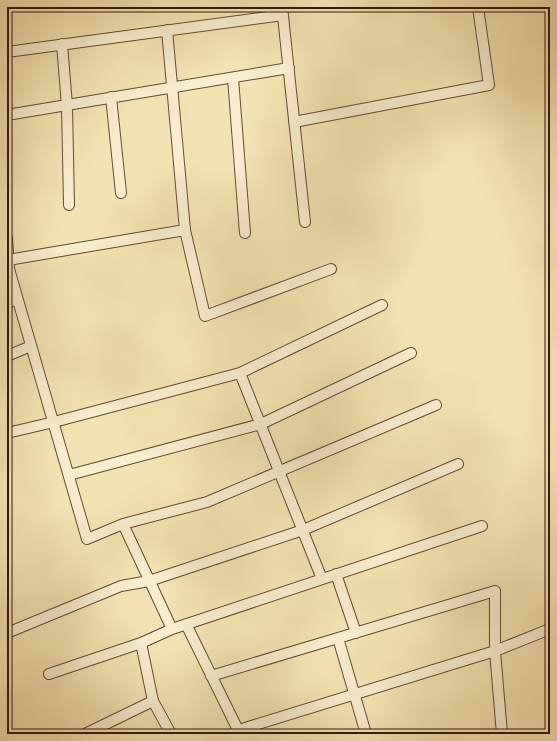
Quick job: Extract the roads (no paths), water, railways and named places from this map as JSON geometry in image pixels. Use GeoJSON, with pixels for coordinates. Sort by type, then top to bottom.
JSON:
{"type":"FeatureCollection","features":[{"type":"Feature","properties":{"kind":"street"},"geometry":{"type":"LineString","coordinates":[[294,122],[490,85],[478,7]]}},
{"type":"Feature","properties":{"kind":"street"},"geometry":{"type":"LineString","coordinates":[[7,52],[167,30],[283,11],[305,222]]}},
{"type":"Feature","properties":{"kind":"street"},"geometry":{"type":"LineString","coordinates":[[167,30],[185,230],[205,316],[331,269]]}},
{"type":"Feature","properties":{"kind":"street"},"geometry":{"type":"LineString","coordinates":[[62,44],[67,106],[69,205]]}},
{"type":"Feature","properties":{"kind":"street"},"geometry":{"type":"LineString","coordinates":[[7,115],[289,68]]}},
{"type":"Feature","properties":{"kind":"street"},"geometry":{"type":"LineString","coordinates":[[233,78],[245,233]]}},
{"type":"Feature","properties":{"kind":"street"},"geometry":{"type":"LineString","coordinates":[[111,98],[121,193]]}},
{"type":"Feature","properties":{"kind":"street"},"geometry":{"type":"LineString","coordinates":[[8,260],[185,230]]}},
{"type":"Feature","properties":{"kind":"street"},"geometry":{"type":"LineString","coordinates":[[7,238],[9,269],[87,539],[123,524],[207,502],[436,405]]}},
{"type":"Feature","properties":{"kind":"street"},"geometry":{"type":"LineString","coordinates":[[7,303],[17,298]]}},
{"type":"Feature","properties":{"kind":"street"},"geometry":{"type":"LineString","coordinates":[[7,433],[240,373],[382,305]]}},
{"type":"Feature","properties":{"kind":"street"},"geometry":{"type":"LineString","coordinates":[[7,356],[31,346]]}},
{"type":"Feature","properties":{"kind":"street"},"geometry":{"type":"LineString","coordinates":[[69,475],[261,424],[411,352]]}},
{"type":"Feature","properties":{"kind":"street"},"geometry":{"type":"LineString","coordinates":[[240,373],[322,579]]}},
{"type":"Feature","properties":{"kind":"street"},"geometry":{"type":"LineString","coordinates":[[7,633],[121,586],[150,581],[303,530],[458,464]]}},
{"type":"Feature","properties":{"kind":"street"},"geometry":{"type":"LineString","coordinates":[[123,524],[172,628]]}},
{"type":"Feature","properties":{"kind":"street"},"geometry":{"type":"LineString","coordinates":[[49,674],[141,643],[172,628],[482,526]]}},
{"type":"Feature","properties":{"kind":"street"},"geometry":{"type":"LineString","coordinates":[[336,574],[356,633]]}},
{"type":"Feature","properties":{"kind":"street"},"geometry":{"type":"LineString","coordinates":[[212,676],[495,591],[495,651],[502,734]]}},
{"type":"Feature","properties":{"kind":"street"},"geometry":{"type":"LineString","coordinates":[[186,624],[238,733],[245,728],[495,651],[550,629]]}},
{"type":"Feature","properties":{"kind":"street"},"geometry":{"type":"LineString","coordinates":[[338,638],[366,734]]}},
{"type":"Feature","properties":{"kind":"street"},"geometry":{"type":"LineString","coordinates":[[141,643],[153,701],[171,734]]}},
{"type":"Feature","properties":{"kind":"street"},"geometry":{"type":"LineString","coordinates":[[85,734],[153,701]]}}]}
